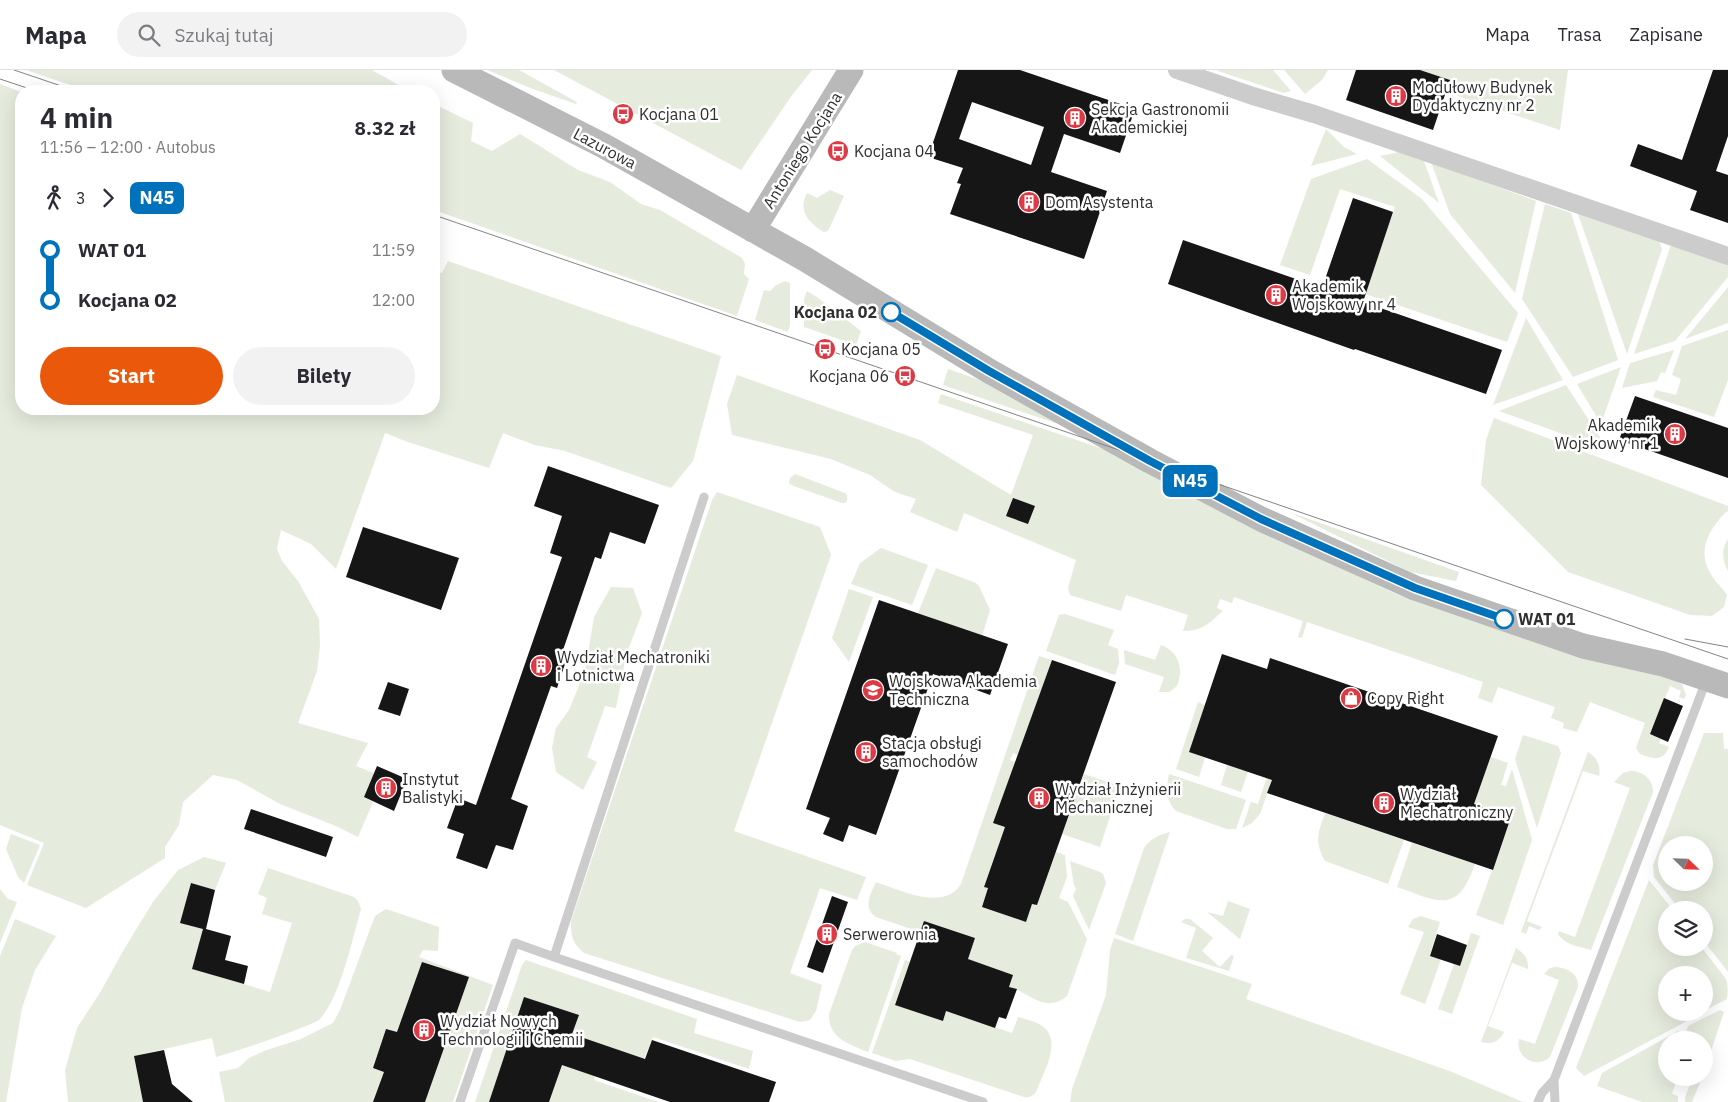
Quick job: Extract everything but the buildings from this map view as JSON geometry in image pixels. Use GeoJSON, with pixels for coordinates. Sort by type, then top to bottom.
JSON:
{"type":"FeatureCollection","features":[{"type":"Feature","properties":{"kind":"street","name":"Lazurowa"},"geometry":{"type":"LineString","coordinates":[[454,70],[604,146],[805,259],[989,371],[1150,461],[1261,519],[1415,588],[1583,646],[1662,664],[1718,682]]}},
{"type":"Feature","properties":{"kind":"street","name":"Antoniego Kocjana"},"geometry":{"type":"LineString","coordinates":[[753,230],[851,70]]}},
{"type":"Feature","properties":{"kind":"street"},"geometry":{"type":"LineString","coordinates":[[1176,70],[1314,114],[1728,256]]}},
{"type":"Feature","properties":{"kind":"lane"},"geometry":{"type":"LineString","coordinates":[[554,957],[704,497]]}},
{"type":"Feature","properties":{"kind":"lane"},"geometry":{"type":"LineString","coordinates":[[1538,1102],[1542,1093],[1554,1080],[1670,774],[1718,682]]}},
{"type":"Feature","properties":{"kind":"lane"},"geometry":{"type":"LineString","coordinates":[[460,1102],[515,942],[554,957],[983,1102]]}},
{"type":"Feature","properties":{"kind":"lane"},"geometry":{"type":"LineString","coordinates":[[1554,1080],[1555,1102]]}},
{"type":"Feature","properties":{"kind":"shaded area"},"geometry":{"type":"Polygon","coordinates":[[[26,70],[372,70],[398,85],[70,85],[26,70]]]}},
{"type":"Feature","properties":{"kind":"shaded area"},"geometry":{"type":"Polygon","coordinates":[[[487,70],[519,70],[577,102],[576,104],[533,89],[487,70]]]}},
{"type":"Feature","properties":{"kind":"shaded area"},"geometry":{"type":"Polygon","coordinates":[[[554,70],[812,70],[790,98],[741,170],[554,70]]]}},
{"type":"Feature","properties":{"kind":"shaded area"},"geometry":{"type":"Polygon","coordinates":[[[1219,70],[1273,70],[1291,91],[1284,93],[1219,70]]]}},
{"type":"Feature","properties":{"kind":"shaded area"},"geometry":{"type":"Polygon","coordinates":[[[1284,70],[1328,70],[1322,80],[1305,94],[1284,70]]]}},
{"type":"Feature","properties":{"kind":"shaded area"},"geometry":{"type":"Polygon","coordinates":[[[1420,70],[1568,70],[1560,130],[1446,92],[1420,70]]]}},
{"type":"Feature","properties":{"kind":"shaded area"},"geometry":{"type":"Polygon","coordinates":[[[0,84],[15,90],[15,415],[440,415],[440,272],[442,273],[448,261],[721,356],[693,461],[671,488],[565,451],[535,445],[503,433],[489,468],[385,433],[336,569],[311,544],[281,530],[277,549],[282,561],[298,581],[319,619],[320,646],[317,671],[298,723],[368,743],[356,766],[374,773],[364,797],[373,802],[358,837],[336,826],[280,804],[237,780],[213,775],[183,802],[179,825],[165,847],[165,858],[86,908],[27,885],[44,843],[0,825],[0,84]]]}},
{"type":"Feature","properties":{"kind":"shaded area"},"geometry":{"type":"Polygon","coordinates":[[[440,107],[473,123],[471,141],[492,151],[520,134],[578,170],[610,182],[641,204],[660,210],[742,258],[745,264],[744,274],[749,279],[737,316],[440,212],[440,107]]]}},
{"type":"Feature","properties":{"kind":"shaded area"},"geometry":{"type":"Polygon","coordinates":[[[1326,129],[1344,147],[1357,154],[1311,166],[1326,129]]]}},
{"type":"Feature","properties":{"kind":"shaded area"},"geometry":{"type":"Polygon","coordinates":[[[1399,152],[1424,161],[1439,203],[1380,156],[1399,152]]]}},
{"type":"Feature","properties":{"kind":"shaded area"},"geometry":{"type":"Polygon","coordinates":[[[1367,159],[1422,199],[1518,313],[1507,342],[1365,294],[1395,207],[1340,189],[1310,275],[1280,265],[1311,179],[1367,159]]]}},
{"type":"Feature","properties":{"kind":"shaded area"},"geometry":{"type":"Polygon","coordinates":[[[1431,162],[1536,201],[1515,293],[1450,214],[1431,162]]]}},
{"type":"Feature","properties":{"kind":"shaded area"},"geometry":{"type":"Polygon","coordinates":[[[830,190],[844,196],[828,231],[824,232],[810,221],[806,216],[803,206],[807,193],[817,198],[830,190]]]}},
{"type":"Feature","properties":{"kind":"shaded area"},"geometry":{"type":"Polygon","coordinates":[[[1545,204],[1571,213],[1618,360],[1573,377],[1522,299],[1545,204]]]}},
{"type":"Feature","properties":{"kind":"shaded area"},"geometry":{"type":"Polygon","coordinates":[[[1578,214],[1659,241],[1662,249],[1627,354],[1578,214]]]}},
{"type":"Feature","properties":{"kind":"shaded area"},"geometry":{"type":"Polygon","coordinates":[[[1671,245],[1728,265],[1728,277],[1675,341],[1634,354],[1671,245]]]}},
{"type":"Feature","properties":{"kind":"shaded area"},"geometry":{"type":"Polygon","coordinates":[[[785,281],[790,283],[790,325],[788,332],[755,320],[764,290],[770,291],[785,281]]]}},
{"type":"Feature","properties":{"kind":"shaded area"},"geometry":{"type":"Polygon","coordinates":[[[1728,287],[1728,323],[1685,339],[1728,287]]]}},
{"type":"Feature","properties":{"kind":"shaded area"},"geometry":{"type":"Polygon","coordinates":[[[807,291],[861,331],[856,345],[804,327],[804,299],[807,291]]]}},
{"type":"Feature","properties":{"kind":"shaded area"},"geometry":{"type":"Polygon","coordinates":[[[1526,318],[1563,380],[1493,405],[1526,318]]]}},
{"type":"Feature","properties":{"kind":"shaded area"},"geometry":{"type":"Polygon","coordinates":[[[1728,330],[1728,380],[1714,417],[1653,397],[1656,390],[1676,395],[1681,379],[1672,375],[1682,346],[1728,330]]]}},
{"type":"Feature","properties":{"kind":"shaded area"},"geometry":{"type":"Polygon","coordinates":[[[1674,350],[1665,373],[1661,372],[1657,381],[1622,388],[1630,363],[1674,350]]]}},
{"type":"Feature","properties":{"kind":"shaded area"},"geometry":{"type":"Polygon","coordinates":[[[1621,367],[1601,424],[1577,384],[1621,367]]]}},
{"type":"Feature","properties":{"kind":"shaded area"},"geometry":{"type":"Polygon","coordinates":[[[948,369],[977,379],[1064,426],[943,385],[948,369]]]}},
{"type":"Feature","properties":{"kind":"shaded area"},"geometry":{"type":"Polygon","coordinates":[[[737,375],[920,440],[1011,495],[1033,435],[938,403],[941,394],[1109,451],[1209,506],[1396,594],[1571,655],[1667,677],[1682,684],[1686,695],[1684,699],[1679,697],[1681,691],[1670,686],[1650,734],[1661,739],[1659,743],[1669,747],[1667,752],[1657,758],[1640,754],[1636,748],[1645,723],[1590,702],[1577,732],[1563,728],[1564,723],[1551,718],[1555,707],[1498,687],[1492,703],[1478,698],[1483,682],[1307,622],[1302,638],[1298,637],[1303,621],[1234,597],[1232,603],[1220,599],[1217,608],[1223,611],[1205,626],[1196,630],[1183,631],[1188,615],[1126,595],[1121,611],[1070,595],[1068,588],[1076,560],[964,513],[957,532],[910,512],[916,499],[895,492],[870,475],[831,459],[732,435],[727,404],[737,375]]]}},
{"type":"Feature","properties":{"kind":"shaded area"},"geometry":{"type":"Polygon","coordinates":[[[1566,385],[1605,445],[1604,449],[1499,411],[1566,385]]]}},
{"type":"Feature","properties":{"kind":"shaded area"},"geometry":{"type":"Polygon","coordinates":[[[1494,418],[1728,506],[1728,511],[1709,535],[1705,550],[1707,567],[1727,595],[1724,607],[1712,616],[1690,615],[1568,572],[1481,485],[1486,440],[1494,418]]]}},
{"type":"Feature","properties":{"kind":"shaded area"},"geometry":{"type":"Polygon","coordinates":[[[795,474],[845,493],[847,501],[842,503],[791,485],[789,483],[790,478],[795,474]]]}},
{"type":"Feature","properties":{"kind":"shaded area"},"geometry":{"type":"Polygon","coordinates":[[[717,492],[820,527],[831,555],[734,831],[866,877],[857,900],[820,888],[790,973],[822,985],[816,1011],[810,1020],[800,1022],[584,953],[577,946],[572,935],[571,921],[712,500],[717,492]]]}},
{"type":"Feature","properties":{"kind":"shaded area"},"geometry":{"type":"Polygon","coordinates":[[[1289,512],[1459,572],[1456,581],[1410,572],[1289,512]]]}},
{"type":"Feature","properties":{"kind":"shaded area"},"geometry":{"type":"Polygon","coordinates":[[[1728,539],[1728,571],[1723,555],[1728,539]]]}},
{"type":"Feature","properties":{"kind":"shaded area"},"geometry":{"type":"Polygon","coordinates":[[[881,548],[928,565],[912,605],[851,584],[860,563],[881,548]]]}},
{"type":"Feature","properties":{"kind":"shaded area"},"geometry":{"type":"Polygon","coordinates":[[[936,568],[976,583],[979,586],[990,610],[982,636],[918,613],[936,568]]]}},
{"type":"Feature","properties":{"kind":"shaded area"},"geometry":{"type":"Polygon","coordinates":[[[611,587],[633,588],[642,613],[626,656],[616,708],[605,706],[587,757],[597,762],[583,790],[556,772],[552,748],[556,728],[569,710],[585,671],[594,617],[611,587]]]}},
{"type":"Feature","properties":{"kind":"shaded area"},"geometry":{"type":"Polygon","coordinates":[[[849,589],[873,597],[849,662],[832,638],[849,589]]]}},
{"type":"Feature","properties":{"kind":"shaded area"},"geometry":{"type":"Polygon","coordinates":[[[1065,614],[1114,630],[1108,645],[1118,649],[1119,663],[1115,675],[1046,651],[1059,615],[1065,614]]]}},
{"type":"Feature","properties":{"kind":"shaded area"},"geometry":{"type":"Polygon","coordinates":[[[1161,645],[1172,652],[1180,667],[1177,686],[1169,692],[1159,692],[1164,677],[1125,664],[1124,650],[1155,660],[1161,645]]]}},
{"type":"Feature","properties":{"kind":"shaded area"},"geometry":{"type":"Polygon","coordinates":[[[1039,656],[1052,660],[1018,755],[1013,753],[1010,760],[1015,762],[994,823],[1005,827],[984,886],[988,888],[982,907],[1026,922],[1032,904],[1037,905],[1056,852],[1065,855],[1067,877],[1059,898],[1068,902],[1087,939],[1067,996],[1052,1003],[1038,1001],[1009,987],[1013,975],[968,959],[975,938],[924,921],[920,932],[876,917],[869,909],[870,896],[876,882],[909,894],[933,898],[944,897],[961,884],[1039,656]]]}},
{"type":"Feature","properties":{"kind":"shaded area"},"geometry":{"type":"Polygon","coordinates":[[[1198,702],[1205,705],[1189,752],[1205,758],[1199,777],[1176,769],[1198,702]]]}},
{"type":"Feature","properties":{"kind":"shaded area"},"geometry":{"type":"Polygon","coordinates":[[[1267,704],[1483,778],[1491,757],[1508,763],[1501,785],[1506,786],[1512,769],[1532,840],[1503,925],[1476,915],[1511,817],[1316,750],[1267,717],[1241,792],[1221,785],[1227,765],[1245,771],[1267,704]]]}},
{"type":"Feature","properties":{"kind":"shaded area"},"geometry":{"type":"Polygon","coordinates":[[[1704,733],[1723,733],[1724,749],[1728,749],[1728,972],[1713,953],[1713,901],[1673,901],[1665,891],[1713,891],[1713,836],[1664,836],[1704,733]]]}},
{"type":"Feature","properties":{"kind":"shaded area"},"geometry":{"type":"Polygon","coordinates":[[[1281,734],[1286,740],[1260,814],[1252,823],[1242,828],[1251,802],[1258,804],[1281,734]]]}},
{"type":"Feature","properties":{"kind":"shaded area"},"geometry":{"type":"Polygon","coordinates":[[[1523,735],[1558,746],[1561,753],[1537,828],[1515,759],[1523,735]]]}},
{"type":"Feature","properties":{"kind":"shaded area"},"geometry":{"type":"Polygon","coordinates":[[[1588,752],[1598,762],[1599,776],[1583,771],[1527,921],[1542,927],[1539,930],[1529,926],[1526,934],[1521,932],[1588,752]]]}},
{"type":"Feature","properties":{"kind":"shaded area"},"geometry":{"type":"Polygon","coordinates":[[[1630,771],[1643,774],[1651,783],[1653,792],[1591,950],[1569,943],[1558,934],[1559,931],[1575,937],[1630,788],[1614,782],[1623,773],[1630,771]]]}},
{"type":"Feature","properties":{"kind":"shaded area"},"geometry":{"type":"Polygon","coordinates":[[[1084,774],[1120,786],[1100,847],[1062,834],[1084,774]]]}},
{"type":"Feature","properties":{"kind":"shaded area"},"geometry":{"type":"Polygon","coordinates":[[[1169,774],[1246,800],[1236,829],[1227,829],[1176,811],[1170,803],[1168,794],[1169,774]]]}},
{"type":"Feature","properties":{"kind":"shaded area"},"geometry":{"type":"Polygon","coordinates":[[[1325,813],[1404,840],[1388,884],[1325,861],[1319,848],[1318,837],[1325,813]]]}},
{"type":"Feature","properties":{"kind":"shaded area"},"geometry":{"type":"Polygon","coordinates":[[[1170,832],[1133,941],[1115,934],[1144,848],[1156,837],[1170,832]]]}},
{"type":"Feature","properties":{"kind":"shaded area"},"geometry":{"type":"Polygon","coordinates":[[[11,834],[40,845],[24,883],[18,877],[6,849],[11,834]]]}},
{"type":"Feature","properties":{"kind":"shaded area"},"geometry":{"type":"Polygon","coordinates":[[[1412,843],[1475,864],[1461,891],[1453,898],[1435,900],[1397,887],[1412,843]]]}},
{"type":"Feature","properties":{"kind":"shaded area"},"geometry":{"type":"Polygon","coordinates":[[[1658,852],[1658,882],[1654,877],[1653,865],[1658,852]]]}},
{"type":"Feature","properties":{"kind":"shaded area"},"geometry":{"type":"Polygon","coordinates":[[[204,857],[226,863],[215,890],[192,884],[204,928],[193,969],[270,992],[292,923],[262,914],[267,898],[258,894],[268,868],[354,897],[358,901],[361,909],[350,951],[340,982],[327,1009],[320,1019],[315,1022],[216,1057],[212,1038],[134,1056],[143,1102],[68,1102],[65,1070],[77,1028],[153,902],[178,870],[204,857]]]}},
{"type":"Feature","properties":{"kind":"shaded area"},"geometry":{"type":"Polygon","coordinates":[[[1070,861],[1100,872],[1103,874],[1106,883],[1089,930],[1073,896],[1076,889],[1070,861]]]}},
{"type":"Feature","properties":{"kind":"shaded area"},"geometry":{"type":"Polygon","coordinates":[[[1649,880],[1666,901],[1658,901],[1658,956],[1708,956],[1726,979],[1727,999],[1713,1006],[1713,966],[1658,966],[1658,1021],[1687,1021],[1668,1031],[1658,1031],[1658,1036],[1584,1076],[1576,1068],[1649,880]]]}},
{"type":"Feature","properties":{"kind":"shaded area"},"geometry":{"type":"Polygon","coordinates":[[[0,889],[8,899],[17,902],[0,943],[0,889]]]}},
{"type":"Feature","properties":{"kind":"shaded area"},"geometry":{"type":"Polygon","coordinates":[[[1228,901],[1250,909],[1240,939],[1207,912],[1223,916],[1228,901]]]}},
{"type":"Feature","properties":{"kind":"shaded area"},"geometry":{"type":"Polygon","coordinates":[[[386,909],[439,927],[438,951],[423,950],[419,957],[493,985],[453,1102],[225,1102],[219,1072],[238,1068],[249,1058],[301,1039],[333,1023],[340,1010],[375,916],[386,909]]]}},
{"type":"Feature","properties":{"kind":"shaded area"},"geometry":{"type":"Polygon","coordinates":[[[1421,916],[1440,922],[1430,955],[1441,959],[1425,1004],[1400,994],[1424,932],[1408,927],[1413,919],[1421,916]]]}},
{"type":"Feature","properties":{"kind":"shaded area"},"geometry":{"type":"Polygon","coordinates":[[[15,919],[56,936],[35,970],[22,1008],[6,1102],[0,1102],[0,956],[15,919]]]}},
{"type":"Feature","properties":{"kind":"shaded area"},"geometry":{"type":"Polygon","coordinates":[[[1185,919],[1190,919],[1213,938],[1202,951],[1220,967],[1231,955],[1234,956],[1229,971],[1186,958],[1196,928],[1181,922],[1185,919]]]}},
{"type":"Feature","properties":{"kind":"shaded area"},"geometry":{"type":"Polygon","coordinates":[[[1471,933],[1480,936],[1452,1014],[1438,1009],[1454,964],[1460,966],[1471,933]]]}},
{"type":"Feature","properties":{"kind":"shaded area"},"geometry":{"type":"Polygon","coordinates":[[[1114,938],[1252,984],[1246,999],[1452,1072],[1523,1102],[1070,1102],[1072,1089],[1106,995],[1110,950],[1114,938]]]}},
{"type":"Feature","properties":{"kind":"shaded area"},"geometry":{"type":"Polygon","coordinates":[[[865,942],[901,956],[868,1052],[841,1039],[832,1029],[829,1014],[852,950],[855,946],[865,942]]]}},
{"type":"Feature","properties":{"kind":"shaded area"},"geometry":{"type":"Polygon","coordinates":[[[1516,948],[1528,962],[1528,969],[1512,963],[1488,1026],[1504,1032],[1494,1042],[1481,1042],[1516,948]]]}},
{"type":"Feature","properties":{"kind":"shaded area"},"geometry":{"type":"Polygon","coordinates":[[[526,960],[697,1019],[694,1033],[753,1051],[749,1069],[653,1037],[643,1061],[603,1049],[594,1080],[658,1102],[475,1102],[522,965],[526,960]]]}},
{"type":"Feature","properties":{"kind":"shaded area"},"geometry":{"type":"Polygon","coordinates":[[[905,960],[910,962],[895,1004],[946,1011],[1012,1033],[1018,1017],[1035,1022],[1046,1029],[1052,1045],[1044,1074],[1036,1092],[1032,1096],[1024,1097],[910,1059],[896,1061],[872,1053],[905,960]]]}},
{"type":"Feature","properties":{"kind":"shaded area"},"geometry":{"type":"Polygon","coordinates":[[[1555,967],[1571,972],[1577,978],[1578,987],[1550,1057],[1544,1061],[1533,1062],[1523,1056],[1520,1051],[1519,1039],[1535,1044],[1559,980],[1544,974],[1550,968],[1555,967]]]}},
{"type":"Feature","properties":{"kind":"shaded area"},"geometry":{"type":"Polygon","coordinates":[[[1720,1010],[1724,1012],[1713,1045],[1713,1031],[1686,1031],[1688,1026],[1698,1021],[1713,1021],[1713,1014],[1720,1010]]]}},
{"type":"Feature","properties":{"kind":"shaded area"},"geometry":{"type":"Polygon","coordinates":[[[1658,1042],[1658,1086],[1674,1086],[1672,1094],[1678,1096],[1678,1102],[1642,1102],[1597,1086],[1602,1073],[1658,1042]]]}},
{"type":"Feature","properties":{"kind":"shaded area"},"geometry":{"type":"Polygon","coordinates":[[[1689,1086],[1699,1086],[1692,1102],[1685,1102],[1689,1086]]]}},
{"type":"Feature","properties":{"kind":"tram line"},"geometry":{"type":"LineString","coordinates":[[14,70],[58,85]]}},
{"type":"Feature","properties":{"kind":"tram line"},"geometry":{"type":"LineString","coordinates":[[0,79],[18,85]]}},
{"type":"Feature","properties":{"kind":"tram line"},"geometry":{"type":"LineString","coordinates":[[440,217],[1728,659]]}},
{"type":"Feature","properties":{"kind":"tram line"},"geometry":{"type":"LineString","coordinates":[[1685,639],[1728,647]]}},
{"type":"Feature","properties":{"kind":"bus line","name":"N45"},"geometry":{"type":"LineString","coordinates":[[891,312],[989,371],[1150,461],[1261,519],[1415,588],[1504,619]]}},
{"type":"Feature","properties":{"kind":"place","name":"Modułowy Budynek Dydaktyczny nr 2"},"geometry":{"type":"Point","coordinates":[1396,96]}},
{"type":"Feature","properties":{"kind":"place","name":"Kocjana 01"},"geometry":{"type":"Point","coordinates":[623,114]}},
{"type":"Feature","properties":{"kind":"place","name":"Sekcja Gastronomii Akademickiej"},"geometry":{"type":"Point","coordinates":[1075,118]}},
{"type":"Feature","properties":{"kind":"place","name":"Kocjana 04"},"geometry":{"type":"Point","coordinates":[838,151]}},
{"type":"Feature","properties":{"kind":"place","name":"Dom Asystenta"},"geometry":{"type":"Point","coordinates":[1029,202]}},
{"type":"Feature","properties":{"kind":"place","name":"Akademik Wojskowy nr 4"},"geometry":{"type":"Point","coordinates":[1276,295]}},
{"type":"Feature","properties":{"kind":"place","name":"Kocjana 02"},"geometry":{"type":"Point","coordinates":[891,312]}},
{"type":"Feature","properties":{"kind":"place","name":"Kocjana 05"},"geometry":{"type":"Point","coordinates":[825,349]}},
{"type":"Feature","properties":{"kind":"place","name":"Kocjana 06"},"geometry":{"type":"Point","coordinates":[905,376]}},
{"type":"Feature","properties":{"kind":"place","name":"Akademik Wojskowy nr 1"},"geometry":{"type":"Point","coordinates":[1675,434]}},
{"type":"Feature","properties":{"kind":"place","name":"WAT 01"},"geometry":{"type":"Point","coordinates":[1504,619]}},
{"type":"Feature","properties":{"kind":"place","name":"Wydział Mechatroniki i Lotnictwa"},"geometry":{"type":"Point","coordinates":[541,666]}},
{"type":"Feature","properties":{"kind":"place","name":"Wojskowa Akademia Techniczna"},"geometry":{"type":"Point","coordinates":[873,690]}},
{"type":"Feature","properties":{"kind":"place","name":"Copy Right"},"geometry":{"type":"Point","coordinates":[1351,698]}},
{"type":"Feature","properties":{"kind":"place","name":"Stacja obsługi samochodów"},"geometry":{"type":"Point","coordinates":[866,752]}},
{"type":"Feature","properties":{"kind":"place","name":"Instytut Balistyki"},"geometry":{"type":"Point","coordinates":[386,788]}},
{"type":"Feature","properties":{"kind":"place","name":"Wydział Inżynierii Mechanicznej"},"geometry":{"type":"Point","coordinates":[1039,798]}},
{"type":"Feature","properties":{"kind":"place","name":"Wydział Mechatroniczny"},"geometry":{"type":"Point","coordinates":[1384,803]}},
{"type":"Feature","properties":{"kind":"place","name":"Serwerownia"},"geometry":{"type":"Point","coordinates":[827,934]}},
{"type":"Feature","properties":{"kind":"place","name":"Wydział Nowych Technologii i Chemii"},"geometry":{"type":"Point","coordinates":[424,1030]}}]}
